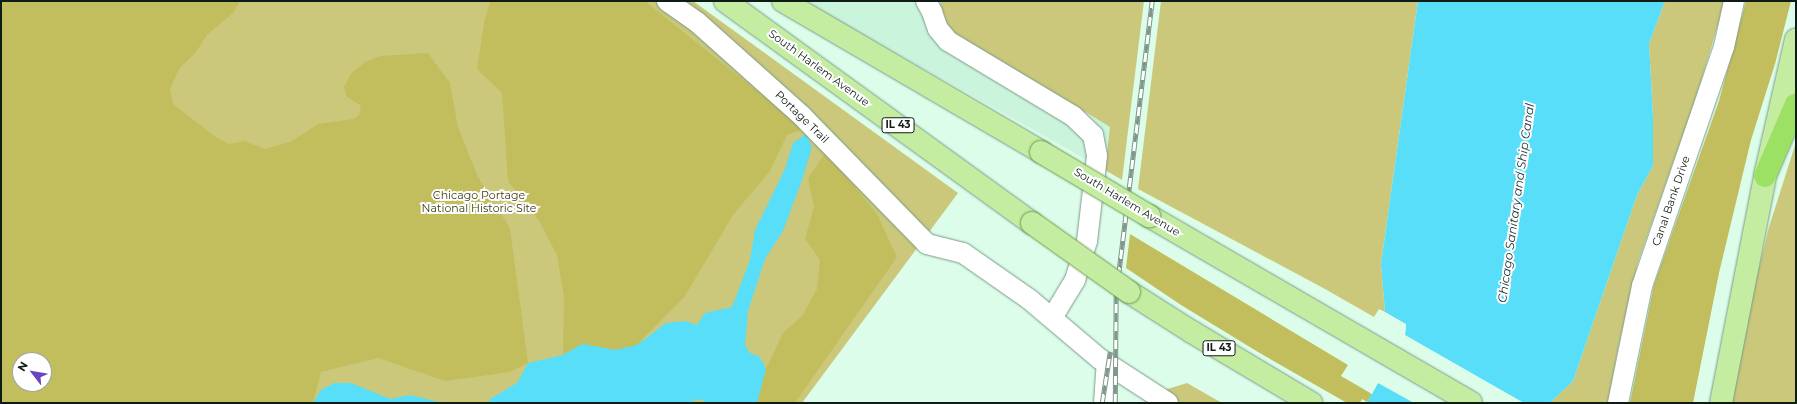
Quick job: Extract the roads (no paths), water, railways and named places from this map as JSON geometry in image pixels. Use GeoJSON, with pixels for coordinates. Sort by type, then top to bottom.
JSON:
{"type":"FeatureCollection","features":[{"type":"Feature","properties":{"kind":"highway"},"geometry":{"type":"LineString","coordinates":[[1765,176],[1796,104]]}},
{"type":"Feature","properties":{"kind":"main road","name":"South Harlem Avenue"},"geometry":{"type":"LineString","coordinates":[[725,1],[1129,292],[1192,332],[1311,403]]}},
{"type":"Feature","properties":{"kind":"main road","name":"South Harlem Avenue"},"geometry":{"type":"LineString","coordinates":[[783,1],[1471,403]]}},
{"type":"Feature","properties":{"kind":"main road"},"geometry":{"type":"LineString","coordinates":[[1721,403],[1765,176],[1796,38]]}},
{"type":"Feature","properties":{"kind":"street","name":"Portage Trail"},"geometry":{"type":"LineString","coordinates":[[667,1],[697,22],[802,116],[927,244],[963,253],[1029,299],[1052,318]]}},
{"type":"Feature","properties":{"kind":"street"},"geometry":{"type":"LineString","coordinates":[[926,1],[938,29],[948,41],[1074,116],[1092,135],[1097,156],[1087,241],[1075,280],[1052,318],[1107,364],[1168,403]]}},
{"type":"Feature","properties":{"kind":"street","name":"Canal Bank Drive"},"geometry":{"type":"LineString","coordinates":[[1618,403],[1642,286],[1724,47],[1734,1]]}},
{"type":"Feature","properties":{"kind":"street"},"geometry":{"type":"LineString","coordinates":[[1104,403],[1107,364]]}},
{"type":"Feature","properties":{"kind":"water","name":"Chicago Sanitary and Ship Canal"},"geometry":{"type":"Polygon","coordinates":[[[1418,1],[1665,1],[1649,44],[1653,116],[1653,166],[1637,195],[1573,381],[1550,403],[1367,402],[1405,335],[1406,325],[1385,312],[1381,264],[1418,1]]]}},
{"type":"Feature","properties":{"kind":"water"},"geometry":{"type":"Polygon","coordinates":[[[806,134],[812,147],[802,180],[783,231],[765,259],[748,311],[745,345],[750,353],[760,357],[766,369],[757,403],[709,403],[698,399],[690,403],[489,403],[490,399],[517,383],[528,363],[563,355],[582,344],[616,350],[637,345],[666,323],[685,321],[697,325],[705,313],[732,307],[750,260],[755,230],[785,169],[793,143],[806,134]]]}},
{"type":"Feature","properties":{"kind":"water"},"geometry":{"type":"Polygon","coordinates":[[[334,383],[351,383],[390,399],[410,395],[443,403],[313,403],[321,390],[334,383]]]}},
{"type":"Feature","properties":{"kind":"railway"},"geometry":{"type":"LineString","coordinates":[[1115,403],[1116,294],[1152,1]]}},
{"type":"Feature","properties":{"kind":"railway"},"geometry":{"type":"LineString","coordinates":[[1102,403],[1110,352]]}},
{"type":"Feature","properties":{"kind":"park label","name":"Chicago Portage National Historic Site"},"geometry":{"type":"Point","coordinates":[479,202]}}]}
